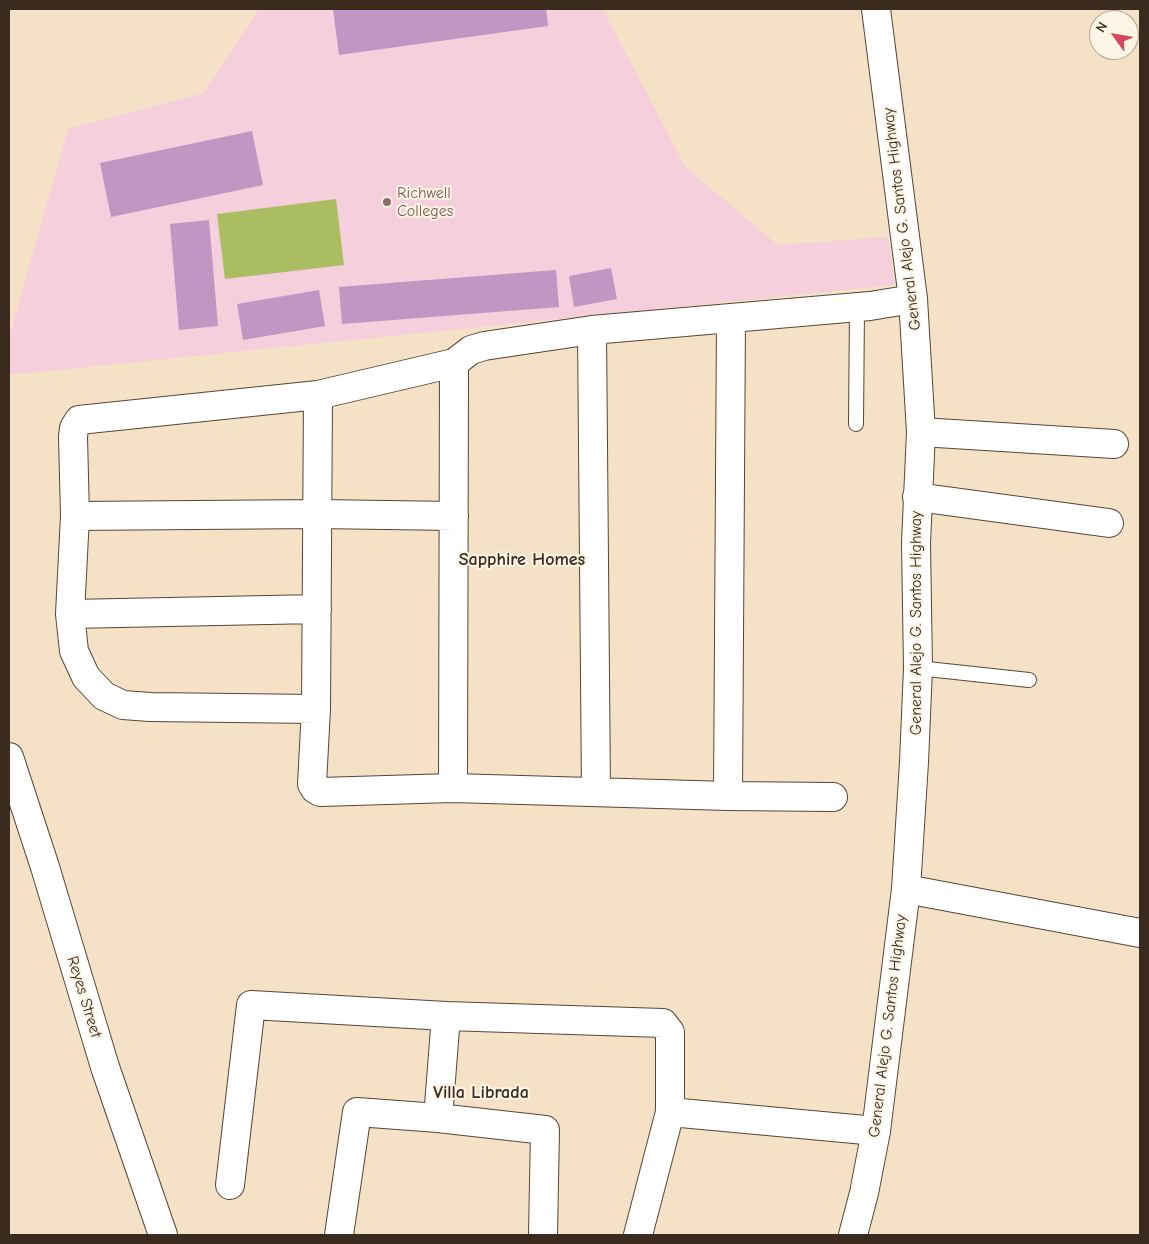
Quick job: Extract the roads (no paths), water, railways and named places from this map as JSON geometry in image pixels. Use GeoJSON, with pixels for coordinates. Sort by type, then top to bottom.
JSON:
{"type":"FeatureCollection","features":[{"type":"Feature","properties":{"kind":"street","name":"General Alejo G. Santos Highway"},"geometry":{"type":"LineString","coordinates":[[853,1235],[864,1193],[876,1131],[906,889],[918,668],[917,497],[921,432],[913,299],[876,9]]}},
{"type":"Feature","properties":{"kind":"street"},"geometry":{"type":"LineString","coordinates":[[316,709],[123,705],[104,696],[86,676],[74,651],[70,614],[75,516],[73,437],[74,428],[79,420],[318,395],[454,363],[471,350],[484,346],[592,330],[870,306],[913,299]]}},
{"type":"Feature","properties":{"kind":"street"},"geometry":{"type":"LineString","coordinates":[[728,796],[731,318]]}},
{"type":"Feature","properties":{"kind":"street"},"geometry":{"type":"LineString","coordinates":[[592,330],[596,792]]}},
{"type":"Feature","properties":{"kind":"street"},"geometry":{"type":"LineString","coordinates":[[454,363],[454,788]]}},
{"type":"Feature","properties":{"kind":"street"},"geometry":{"type":"LineString","coordinates":[[318,395],[316,709],[312,784],[315,789],[320,792],[454,788],[728,796],[834,797]]}},
{"type":"Feature","properties":{"kind":"street"},"geometry":{"type":"LineString","coordinates":[[921,432],[1114,444]]}},
{"type":"Feature","properties":{"kind":"street"},"geometry":{"type":"LineString","coordinates":[[917,497],[1109,523]]}},
{"type":"Feature","properties":{"kind":"street"},"geometry":{"type":"LineString","coordinates":[[75,516],[318,514],[454,516]]}},
{"type":"Feature","properties":{"kind":"street"},"geometry":{"type":"LineString","coordinates":[[70,614],[316,610]]}},
{"type":"Feature","properties":{"kind":"street","name":"Reyes Street"},"geometry":{"type":"LineString","coordinates":[[9,757],[45,867],[104,1066],[162,1235]]}},
{"type":"Feature","properties":{"kind":"street"},"geometry":{"type":"LineString","coordinates":[[906,889],[1140,933]]}},
{"type":"Feature","properties":{"kind":"street"},"geometry":{"type":"LineString","coordinates":[[230,1185],[251,1005],[446,1016],[663,1024],[670,1032],[670,1112],[638,1235]]}},
{"type":"Feature","properties":{"kind":"street"},"geometry":{"type":"LineString","coordinates":[[438,1118],[446,1016]]}},
{"type":"Feature","properties":{"kind":"street"},"geometry":{"type":"LineString","coordinates":[[339,1235],[357,1112],[438,1118],[545,1130],[543,1235]]}},
{"type":"Feature","properties":{"kind":"street"},"geometry":{"type":"LineString","coordinates":[[670,1112],[876,1131]]}},
{"type":"Feature","properties":{"kind":"lane"},"geometry":{"type":"LineString","coordinates":[[856,424],[858,307]]}},
{"type":"Feature","properties":{"kind":"lane"},"geometry":{"type":"LineString","coordinates":[[918,668],[1029,680]]}},
{"type":"Feature","properties":{"kind":"place","name":"Richwell Colleges"},"geometry":{"type":"Point","coordinates":[387,202]}},
{"type":"Feature","properties":{"kind":"district","name":"Sapphire Homes"},"geometry":{"type":"Point","coordinates":[522,560]}},
{"type":"Feature","properties":{"kind":"district","name":"Villa Librada"},"geometry":{"type":"Point","coordinates":[481,1093]}}]}
